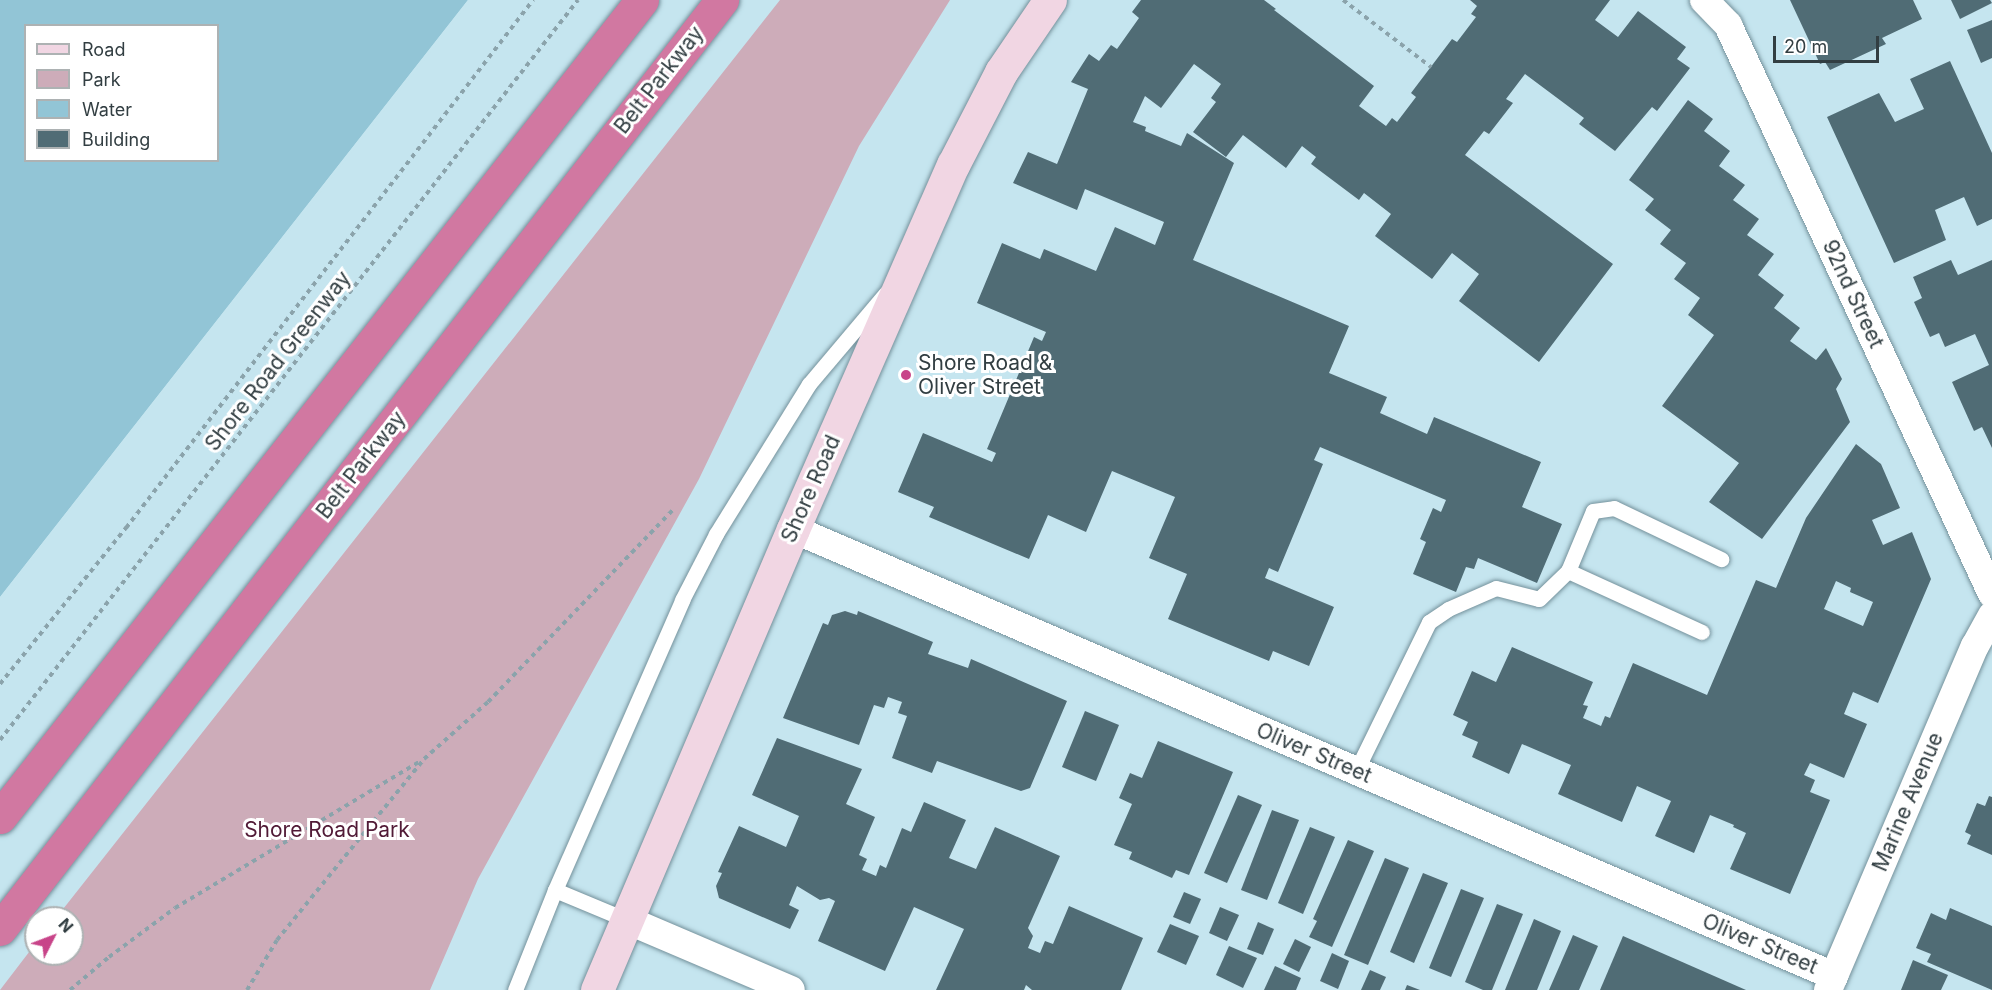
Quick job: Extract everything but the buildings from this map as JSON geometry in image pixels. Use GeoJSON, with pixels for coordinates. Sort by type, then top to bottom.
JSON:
{"type":"FeatureCollection","features":[{"type":"Feature","properties":{"kind":"highway"},"geometry":{"type":"LineString","coordinates":[[0,817],[642,0]]}},
{"type":"Feature","properties":{"kind":"highway","name":"Belt Parkway"},"geometry":{"type":"LineString","coordinates":[[0,929],[722,0]]}},
{"type":"Feature","properties":{"kind":"street","name":"Shore Road"},"geometry":{"type":"LineString","coordinates":[[597,990],[793,529],[953,165],[1001,72],[1050,0]]}},
{"type":"Feature","properties":{"kind":"street","name":"92nd Street"},"geometry":{"type":"LineString","coordinates":[[1704,0],[1728,25],[1992,594]]}},
{"type":"Feature","properties":{"kind":"street","name":"Oliver Street"},"geometry":{"type":"LineString","coordinates":[[793,529],[1356,771],[1831,983]]}},
{"type":"Feature","properties":{"kind":"street","name":"Marine Avenue"},"geometry":{"type":"LineString","coordinates":[[1831,983],[1975,646],[1992,615]]}},
{"type":"Feature","properties":{"kind":"street"},"geometry":{"type":"LineString","coordinates":[[627,920],[792,990]]}},
{"type":"Feature","properties":{"kind":"lane"},"geometry":{"type":"LineString","coordinates":[[515,990],[555,890],[682,600],[716,534],[808,384],[910,264]]}},
{"type":"Feature","properties":{"kind":"lane"},"geometry":{"type":"LineString","coordinates":[[1356,771],[1430,622],[1448,609],[1496,588],[1539,599],[1568,571],[1593,511],[1614,508],[1721,559]]}},
{"type":"Feature","properties":{"kind":"lane"},"geometry":{"type":"LineString","coordinates":[[1568,571],[1702,632]]}},
{"type":"Feature","properties":{"kind":"lane"},"geometry":{"type":"LineString","coordinates":[[555,890],[627,920]]}},
{"type":"Feature","properties":{"kind":"path"},"geometry":{"type":"LineString","coordinates":[[0,684],[126,528],[534,0]]}},
{"type":"Feature","properties":{"kind":"path","name":"Shore Road Greenway"},"geometry":{"type":"LineString","coordinates":[[0,740],[578,0]]}},
{"type":"Feature","properties":{"kind":"path"},"geometry":{"type":"LineString","coordinates":[[1343,0],[1431,67]]}},
{"type":"Feature","properties":{"kind":"path"},"geometry":{"type":"LineString","coordinates":[[247,990],[277,940],[424,759],[489,702],[673,510]]}},
{"type":"Feature","properties":{"kind":"path"},"geometry":{"type":"LineString","coordinates":[[70,990],[109,957],[176,908],[424,759]]}},
{"type":"Feature","properties":{"kind":"green space","name":"Shore Road Park"},"geometry":{"type":"Polygon","coordinates":[[[780,0],[950,0],[859,146],[699,479],[478,879],[430,990],[0,990],[24,959],[24,966],[84,966],[84,906],[65,906],[780,0]]]}},
{"type":"Feature","properties":{"kind":"water"},"geometry":{"type":"Polygon","coordinates":[[[0,0],[468,0],[0,597],[0,0]]]}},
{"type":"Feature","properties":{"kind":"pier"},"geometry":{"type":"Polygon","coordinates":[[[468,0],[470,2],[0,600],[0,597],[468,0]]]}},
{"type":"Feature","properties":{"kind":"place","name":"Shore Road & Oliver Street"},"geometry":{"type":"Point","coordinates":[906,375]}}]}
